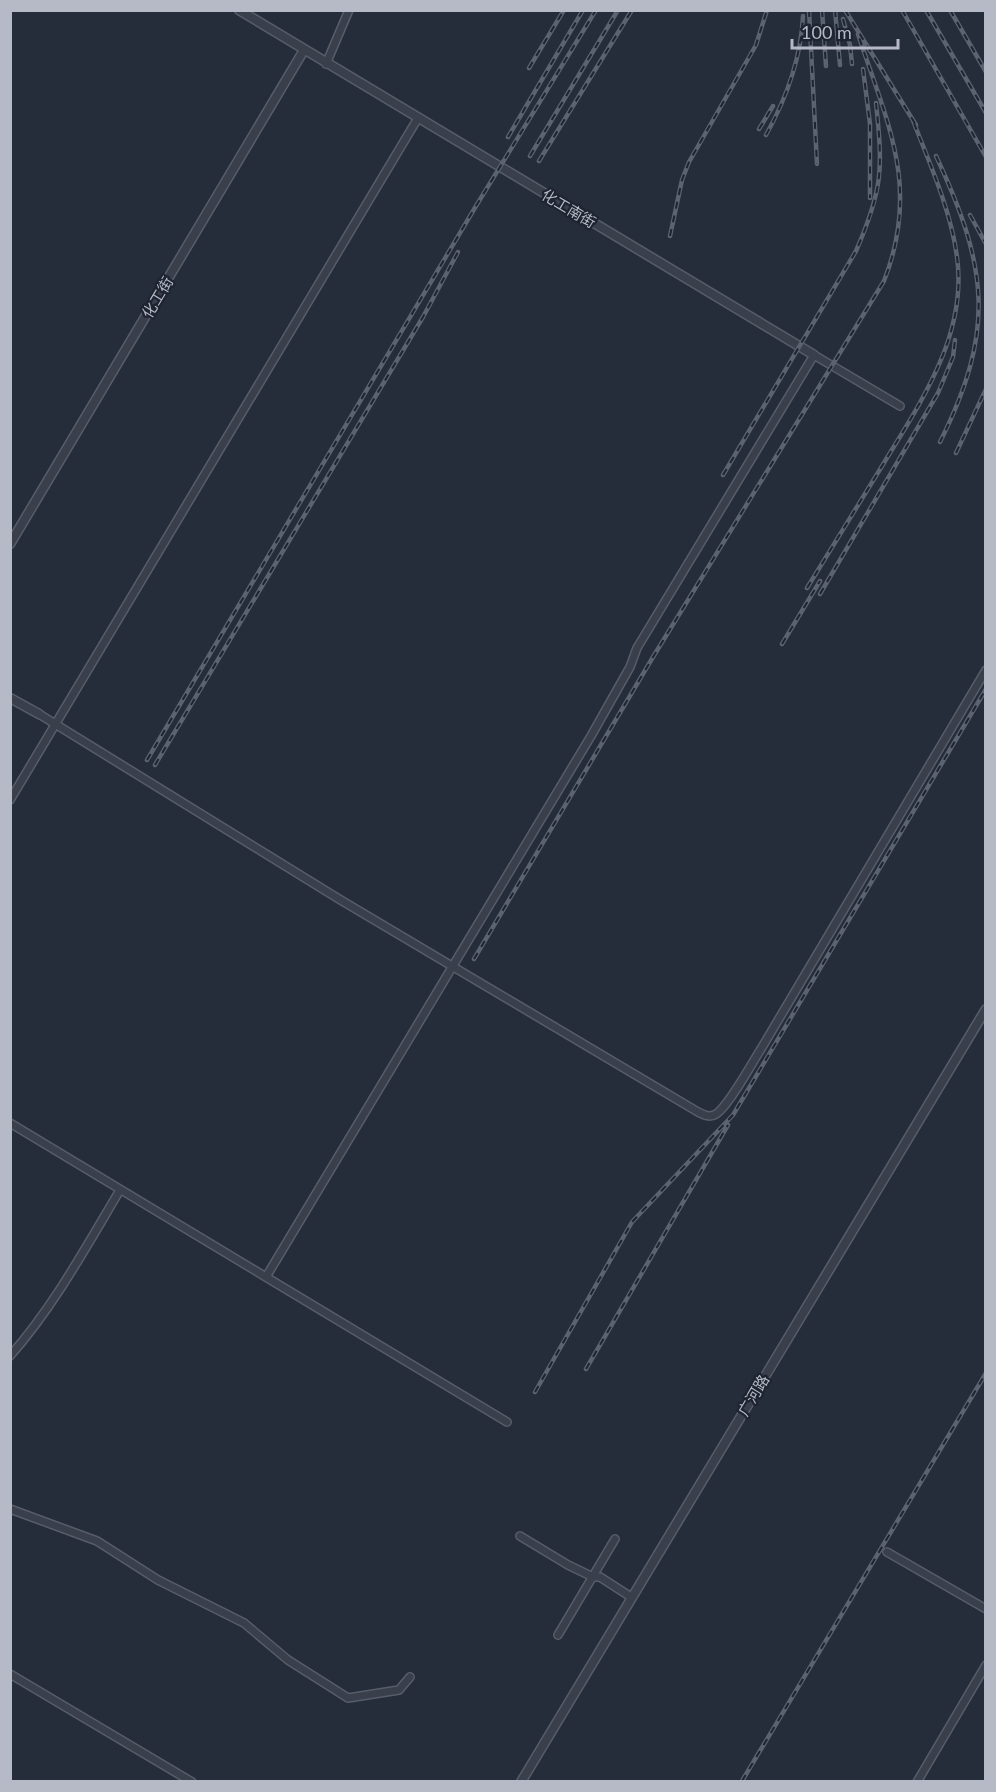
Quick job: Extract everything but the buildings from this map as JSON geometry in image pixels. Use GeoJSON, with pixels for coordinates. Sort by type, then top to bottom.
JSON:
{"type":"FeatureCollection","features":[{"type":"Feature","properties":{"kind":"street","name":"化工南街"},"geometry":{"type":"LineString","coordinates":[[239,10],[900,406]]}},
{"type":"Feature","properties":{"kind":"street"},"geometry":{"type":"LineString","coordinates":[[326,63],[350,10]]}},
{"type":"Feature","properties":{"kind":"street","name":"化工街"},"geometry":{"type":"LineString","coordinates":[[10,544],[304,50]]}},
{"type":"Feature","properties":{"kind":"street"},"geometry":{"type":"LineString","coordinates":[[10,800],[418,118]]}},
{"type":"Feature","properties":{"kind":"street"},"geometry":{"type":"LineString","coordinates":[[266,1277],[591,736],[630,667],[637,648],[814,355]]}},
{"type":"Feature","properties":{"kind":"street"},"geometry":{"type":"LineString","coordinates":[[10,698],[451,967],[698,1112],[715,1115],[724,1106],[761,1049],[986,670]]}},
{"type":"Feature","properties":{"kind":"street","name":"广河路"},"geometry":{"type":"LineString","coordinates":[[521,1782],[986,1009]]}},
{"type":"Feature","properties":{"kind":"street"},"geometry":{"type":"LineString","coordinates":[[10,1123],[507,1422]]}},
{"type":"Feature","properties":{"kind":"street"},"geometry":{"type":"LineString","coordinates":[[10,1356],[34,1329],[60,1290],[120,1190]]}},
{"type":"Feature","properties":{"kind":"street"},"geometry":{"type":"LineString","coordinates":[[10,1509],[97,1541],[158,1580],[244,1623],[288,1660],[348,1698],[399,1690],[410,1677]]}},
{"type":"Feature","properties":{"kind":"street"},"geometry":{"type":"LineString","coordinates":[[520,1536],[592,1577],[600,1577],[631,1597]]}},
{"type":"Feature","properties":{"kind":"street"},"geometry":{"type":"LineString","coordinates":[[558,1635],[615,1539]]}},
{"type":"Feature","properties":{"kind":"street"},"geometry":{"type":"LineString","coordinates":[[887,1552],[986,1609]]}},
{"type":"Feature","properties":{"kind":"street"},"geometry":{"type":"LineString","coordinates":[[917,1782],[986,1665]]}},
{"type":"Feature","properties":{"kind":"street"},"geometry":{"type":"LineString","coordinates":[[10,1674],[192,1782]]}},
{"type":"Feature","properties":{"kind":"railway"},"geometry":{"type":"LineString","coordinates":[[529,68],[564,10]]}},
{"type":"Feature","properties":{"kind":"railway"},"geometry":{"type":"LineString","coordinates":[[508,137],[583,10]]}},
{"type":"Feature","properties":{"kind":"railway"},"geometry":{"type":"LineString","coordinates":[[147,760],[476,206],[596,10]]}},
{"type":"Feature","properties":{"kind":"railway"},"geometry":{"type":"LineString","coordinates":[[530,156],[618,10]]}},
{"type":"Feature","properties":{"kind":"railway"},"geometry":{"type":"LineString","coordinates":[[539,161],[632,10]]}},
{"type":"Feature","properties":{"kind":"railway"},"geometry":{"type":"LineString","coordinates":[[670,236],[682,180],[689,162],[756,45],[767,10]]}},
{"type":"Feature","properties":{"kind":"railway"},"geometry":{"type":"LineString","coordinates":[[809,10],[817,164]]}},
{"type":"Feature","properties":{"kind":"railway"},"geometry":{"type":"LineString","coordinates":[[822,10],[826,66]]}},
{"type":"Feature","properties":{"kind":"railway"},"geometry":{"type":"LineString","coordinates":[[835,10],[840,65]]}},
{"type":"Feature","properties":{"kind":"railway"},"geometry":{"type":"LineString","coordinates":[[845,10],[916,125]]}},
{"type":"Feature","properties":{"kind":"railway"},"geometry":{"type":"LineString","coordinates":[[902,10],[986,157]]}},
{"type":"Feature","properties":{"kind":"railway"},"geometry":{"type":"LineString","coordinates":[[926,10],[986,113]]}},
{"type":"Feature","properties":{"kind":"railway"},"geometry":{"type":"LineString","coordinates":[[950,10],[986,72]]}},
{"type":"Feature","properties":{"kind":"railway"},"geometry":{"type":"LineString","coordinates":[[766,135],[780,107],[796,63],[803,16]]}},
{"type":"Feature","properties":{"kind":"railway"},"geometry":{"type":"LineString","coordinates":[[843,19],[852,64]]}},
{"type":"Feature","properties":{"kind":"railway"},"geometry":{"type":"LineString","coordinates":[[474,959],[653,657],[884,281],[895,247],[900,215],[900,185],[889,126],[858,34]]}},
{"type":"Feature","properties":{"kind":"railway"},"geometry":{"type":"LineString","coordinates":[[863,69],[870,124],[870,198]]}},
{"type":"Feature","properties":{"kind":"railway"},"geometry":{"type":"LineString","coordinates":[[723,475],[856,251],[865,230],[872,211],[879,178],[880,145],[876,103]]}},
{"type":"Feature","properties":{"kind":"railway"},"geometry":{"type":"LineString","coordinates":[[759,129],[773,106]]}},
{"type":"Feature","properties":{"kind":"railway"},"geometry":{"type":"LineString","coordinates":[[807,588],[924,396],[937,370],[955,315],[958,286],[954,239],[939,186],[912,118]]}},
{"type":"Feature","properties":{"kind":"railway"},"geometry":{"type":"LineString","coordinates":[[936,156],[966,232],[975,266],[978,299],[977,332],[970,366],[958,402],[940,442]]}},
{"type":"Feature","properties":{"kind":"railway"},"geometry":{"type":"LineString","coordinates":[[970,215],[986,244]]}},
{"type":"Feature","properties":{"kind":"railway"},"geometry":{"type":"LineString","coordinates":[[155,765],[423,317],[458,252]]}},
{"type":"Feature","properties":{"kind":"railway"},"geometry":{"type":"LineString","coordinates":[[820,594],[938,393],[953,357],[955,340]]}},
{"type":"Feature","properties":{"kind":"railway"},"geometry":{"type":"LineString","coordinates":[[956,453],[986,389]]}},
{"type":"Feature","properties":{"kind":"railway"},"geometry":{"type":"LineString","coordinates":[[782,644],[820,581]]}},
{"type":"Feature","properties":{"kind":"railway"},"geometry":{"type":"LineString","coordinates":[[535,1392],[632,1222],[733,1115],[986,689]]}},
{"type":"Feature","properties":{"kind":"railway"},"geometry":{"type":"LineString","coordinates":[[586,1369],[728,1125]]}},
{"type":"Feature","properties":{"kind":"railway"},"geometry":{"type":"LineString","coordinates":[[742,1781],[986,1373]]}}]}
